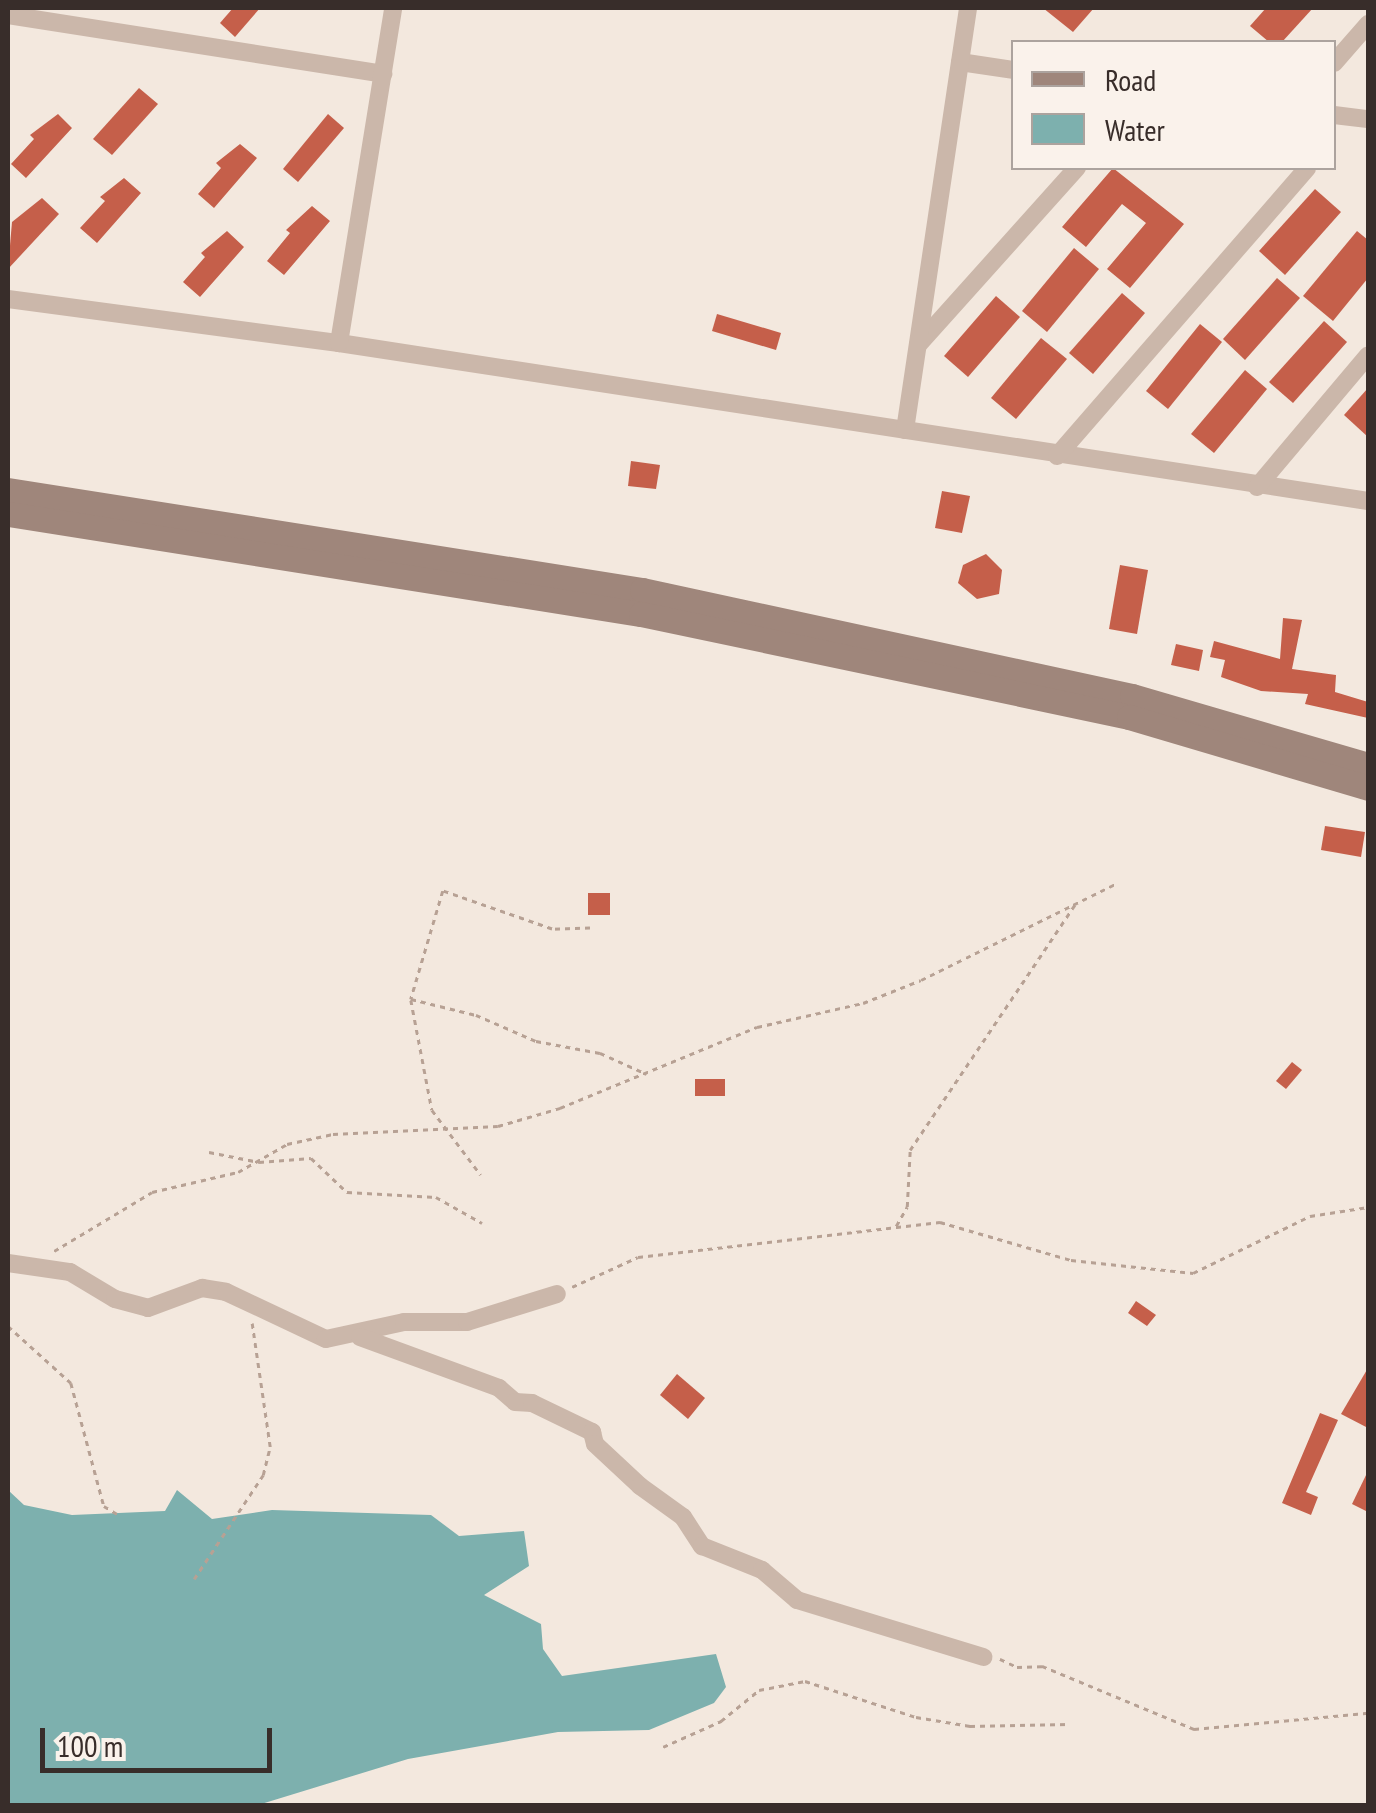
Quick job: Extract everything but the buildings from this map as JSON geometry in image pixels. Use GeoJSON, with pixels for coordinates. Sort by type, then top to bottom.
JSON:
{"type":"FeatureCollection","features":[{"type":"Feature","properties":{"kind":"main road"},"geometry":{"type":"LineString","coordinates":[[8,490],[288,545],[642,602],[923,661],[1132,696],[1368,764]]}},
{"type":"Feature","properties":{"kind":"main road"},"geometry":{"type":"LineString","coordinates":[[8,514],[288,545]]}},
{"type":"Feature","properties":{"kind":"main road"},"geometry":{"type":"LineString","coordinates":[[923,661],[1368,788]]}},
{"type":"Feature","properties":{"kind":"street"},"geometry":{"type":"LineString","coordinates":[[340,342],[394,8]]}},
{"type":"Feature","properties":{"kind":"street"},"geometry":{"type":"LineString","coordinates":[[905,430],[968,8]]}},
{"type":"Feature","properties":{"kind":"street"},"geometry":{"type":"LineString","coordinates":[[8,15],[383,74]]}},
{"type":"Feature","properties":{"kind":"street"},"geometry":{"type":"LineString","coordinates":[[1336,61],[1368,24]]}},
{"type":"Feature","properties":{"kind":"street"},"geometry":{"type":"LineString","coordinates":[[960,62],[1011,70]]}},
{"type":"Feature","properties":{"kind":"street"},"geometry":{"type":"LineString","coordinates":[[1336,115],[1368,120]]}},
{"type":"Feature","properties":{"kind":"street"},"geometry":{"type":"LineString","coordinates":[[917,345],[1075,170]]}},
{"type":"Feature","properties":{"kind":"street"},"geometry":{"type":"LineString","coordinates":[[1057,456],[1304,170]]}},
{"type":"Feature","properties":{"kind":"street"},"geometry":{"type":"LineString","coordinates":[[8,299],[340,342],[1257,487],[1368,500]]}},
{"type":"Feature","properties":{"kind":"street"},"geometry":{"type":"LineString","coordinates":[[1257,487],[1368,355]]}},
{"type":"Feature","properties":{"kind":"street"},"geometry":{"type":"LineString","coordinates":[[15,1264],[70,1272],[115,1300],[148,1308],[202,1288],[226,1292],[247,1307],[326,1339],[360,1336],[404,1322],[467,1322],[557,1294]]}},
{"type":"Feature","properties":{"kind":"street"},"geometry":{"type":"LineString","coordinates":[[360,1336],[499,1388],[515,1402],[532,1403],[592,1432],[595,1444],[640,1486],[683,1517],[702,1546],[762,1570],[796,1600],[983,1657]]}},
{"type":"Feature","properties":{"kind":"path"},"geometry":{"type":"LineString","coordinates":[[210,1152],[259,1162],[287,1144],[313,1138],[442,1125],[498,1126],[649,1074],[757,1028],[863,1003],[921,980],[1115,884]]}},
{"type":"Feature","properties":{"kind":"path"},"geometry":{"type":"LineString","coordinates":[[482,1175],[442,1125],[427,1093],[410,999],[443,891],[552,930],[590,928]]}},
{"type":"Feature","properties":{"kind":"path"},"geometry":{"type":"LineString","coordinates":[[896,1226],[907,1207],[910,1150],[1076,903]]}},
{"type":"Feature","properties":{"kind":"path"},"geometry":{"type":"LineString","coordinates":[[410,999],[476,1015],[536,1040],[600,1053],[649,1074]]}},
{"type":"Feature","properties":{"kind":"path"},"geometry":{"type":"LineString","coordinates":[[15,1264],[78,1240],[152,1192],[259,1162],[311,1158],[347,1192],[436,1197],[482,1223]]}},
{"type":"Feature","properties":{"kind":"path"},"geometry":{"type":"LineString","coordinates":[[557,1294],[638,1258],[940,1222],[1070,1260],[1193,1273],[1310,1216],[1368,1199]]}},
{"type":"Feature","properties":{"kind":"path"},"geometry":{"type":"LineString","coordinates":[[1360,1203],[1368,1207]]}},
{"type":"Feature","properties":{"kind":"path"},"geometry":{"type":"LineString","coordinates":[[194,1579],[263,1475],[270,1447],[247,1307]]}},
{"type":"Feature","properties":{"kind":"path"},"geometry":{"type":"LineString","coordinates":[[8,1326],[71,1383],[104,1506],[119,1516]]}},
{"type":"Feature","properties":{"kind":"path"},"geometry":{"type":"LineString","coordinates":[[983,1657],[1017,1667],[1042,1666],[1194,1729],[1368,1712]]}},
{"type":"Feature","properties":{"kind":"path"},"geometry":{"type":"LineString","coordinates":[[663,1748],[721,1721],[759,1690],[805,1681],[916,1717],[970,1726],[1070,1724]]}},
{"type":"Feature","properties":{"kind":"water"},"geometry":{"type":"Polygon","coordinates":[[[8,1490],[24,1505],[72,1515],[165,1511],[177,1490],[212,1519],[272,1510],[431,1515],[459,1536],[524,1531],[529,1566],[484,1595],[541,1624],[543,1649],[562,1676],[716,1654],[726,1687],[714,1703],[649,1730],[558,1732],[408,1759],[258,1805],[8,1805],[8,1490]]]}}]}
